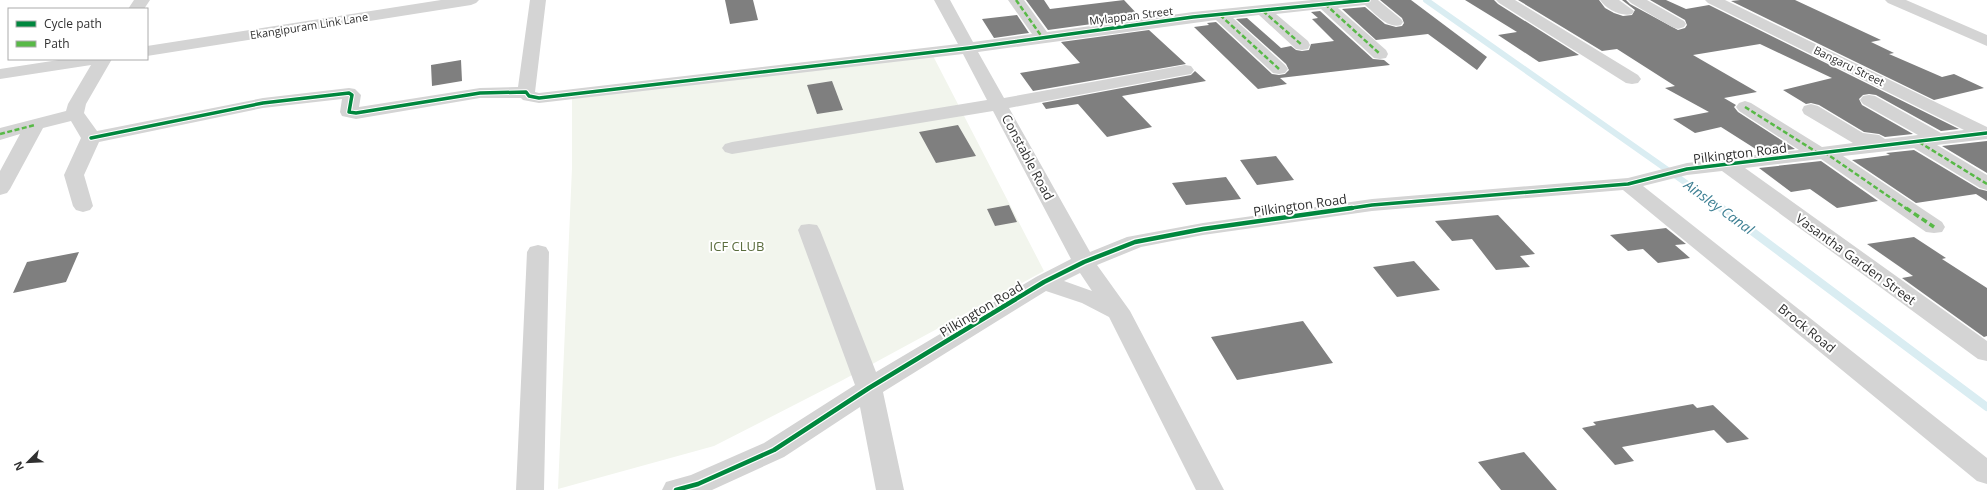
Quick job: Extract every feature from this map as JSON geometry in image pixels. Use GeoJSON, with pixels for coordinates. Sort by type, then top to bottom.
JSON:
{"type":"FeatureCollection","features":[{"type":"Feature","properties":{"kind":"street","name":"Ekangipuram Link Lane"},"geometry":{"type":"LineString","coordinates":[[148,52],[471,0]]}},
{"type":"Feature","properties":{"kind":"street"},"geometry":{"type":"LineString","coordinates":[[526,92],[538,0]]}},
{"type":"Feature","properties":{"kind":"street","name":"Constable Road"},"geometry":{"type":"LineString","coordinates":[[942,0],[1084,262],[1118,312],[1210,490]]}},
{"type":"Feature","properties":{"kind":"street"},"geometry":{"type":"LineString","coordinates":[[1016,0],[1042,37]]}},
{"type":"Feature","properties":{"kind":"street"},"geometry":{"type":"LineString","coordinates":[[1368,0],[1395,22]]}},
{"type":"Feature","properties":{"kind":"street","name":"Mylappan Street"},"geometry":{"type":"LineString","coordinates":[[91,138],[263,103],[349,93],[352,95],[349,112],[356,113],[441,98],[480,93],[526,92],[529,96],[539,98],[969,48],[1042,37],[1220,15],[1263,7],[1368,0]]}},
{"type":"Feature","properties":{"kind":"street"},"geometry":{"type":"LineString","coordinates":[[1504,0],[1632,79]]}},
{"type":"Feature","properties":{"kind":"street"},"geometry":{"type":"LineString","coordinates":[[1608,0],[1631,5],[1678,24]]}},
{"type":"Feature","properties":{"kind":"street","name":"Bangaru Street"},"geometry":{"type":"LineString","coordinates":[[1713,0],[1984,135]]}},
{"type":"Feature","properties":{"kind":"street"},"geometry":{"type":"LineString","coordinates":[[1893,0],[1987,41]]}},
{"type":"Feature","properties":{"kind":"street"},"geometry":{"type":"LineString","coordinates":[[1322,2],[1380,54]]}},
{"type":"Feature","properties":{"kind":"street"},"geometry":{"type":"LineString","coordinates":[[1263,7],[1302,45]]}},
{"type":"Feature","properties":{"kind":"street"},"geometry":{"type":"LineString","coordinates":[[1220,15],[1279,69]]}},
{"type":"Feature","properties":{"kind":"street"},"geometry":{"type":"LineString","coordinates":[[0,74],[92,60]]}},
{"type":"Feature","properties":{"kind":"street"},"geometry":{"type":"LineString","coordinates":[[75,114],[77,104],[102,60]]}},
{"type":"Feature","properties":{"kind":"street"},"geometry":{"type":"LineString","coordinates":[[732,148],[999,104],[1185,70]]}},
{"type":"Feature","properties":{"kind":"street"},"geometry":{"type":"LineString","coordinates":[[1869,100],[1938,139]]}},
{"type":"Feature","properties":{"kind":"street"},"geometry":{"type":"LineString","coordinates":[[1745,107],[1821,153],[1934,227]]}},
{"type":"Feature","properties":{"kind":"street"},"geometry":{"type":"LineString","coordinates":[[1811,110],[1859,139],[1872,139],[1882,146]]}},
{"type":"Feature","properties":{"kind":"street"},"geometry":{"type":"LineString","coordinates":[[0,134],[75,114]]}},
{"type":"Feature","properties":{"kind":"street"},"geometry":{"type":"LineString","coordinates":[[75,114],[82,120],[91,138],[74,175],[83,206]]}},
{"type":"Feature","properties":{"kind":"street"},"geometry":{"type":"LineString","coordinates":[[0,189],[35,125]]}},
{"type":"Feature","properties":{"kind":"street","name":"Pilkington Road"},"geometry":{"type":"LineString","coordinates":[[676,490],[698,484],[774,450],[869,388],[1044,282],[1084,262],[1135,242],[1203,229],[1372,205],[1628,184],[1687,169],[1917,141],[1984,135]]}},
{"type":"Feature","properties":{"kind":"street"},"geometry":{"type":"LineString","coordinates":[[1917,141],[1987,184]]}},
{"type":"Feature","properties":{"kind":"street","name":"Vasantha Garden Street"},"geometry":{"type":"LineString","coordinates":[[1726,164],[1987,353]]}},
{"type":"Feature","properties":{"kind":"street","name":"Brock Road"},"geometry":{"type":"LineString","coordinates":[[1628,184],[1987,473]]}},
{"type":"Feature","properties":{"kind":"street"},"geometry":{"type":"LineString","coordinates":[[809,230],[869,388],[890,490]]}},
{"type":"Feature","properties":{"kind":"street"},"geometry":{"type":"LineString","coordinates":[[530,490],[538,252]]}},
{"type":"Feature","properties":{"kind":"street"},"geometry":{"type":"LineString","coordinates":[[1044,282],[1090,298],[1118,312]]}},
{"type":"Feature","properties":{"kind":"green space","name":"ICF CLUB"},"geometry":{"type":"Polygon","coordinates":[[[930,50],[1044,271],[841,381],[714,446],[558,489],[572,168],[572,99],[930,50]]]}},
{"type":"Feature","properties":{"kind":"building"},"geometry":{"type":"Polygon","coordinates":[[[725,0],[753,0],[758,20],[730,24],[725,0]]]}},
{"type":"Feature","properties":{"kind":"building"},"geometry":{"type":"Polygon","coordinates":[[[1026,0],[1044,0],[1050,9],[1124,0],[1139,16],[1134,16],[1136,18],[1048,30],[1026,0]]]}},
{"type":"Feature","properties":{"kind":"building"},"geometry":{"type":"Polygon","coordinates":[[[1380,0],[1411,0],[1487,57],[1477,70],[1428,34],[1376,40],[1342,9],[1365,7],[1385,24],[1396,27],[1402,26],[1404,23],[1402,18],[1380,0]]]}},
{"type":"Feature","properties":{"kind":"building"},"geometry":{"type":"Polygon","coordinates":[[[1465,0],[1494,0],[1579,55],[1539,62],[1498,35],[1517,32],[1465,0]]]}},
{"type":"Feature","properties":{"kind":"building"},"geometry":{"type":"Polygon","coordinates":[[[1518,0],[1599,0],[1605,8],[1614,13],[1623,16],[1632,15],[1635,10],[1622,0],[1626,0],[1630,4],[1678,30],[1685,28],[1687,25],[1685,20],[1650,0],[1666,0],[1686,9],[1709,5],[1959,129],[1941,131],[1876,95],[1869,94],[1863,95],[1859,99],[1862,105],[1913,134],[1885,137],[1879,134],[1864,132],[1819,105],[1811,103],[1806,104],[1783,90],[1832,78],[1760,44],[1693,55],[1757,92],[1724,98],[1736,105],[1734,107],[1738,112],[1795,149],[1762,153],[1721,127],[1695,133],[1673,119],[1709,112],[1665,88],[1675,86],[1617,49],[1602,51],[1518,0]]]}},
{"type":"Feature","properties":{"kind":"building"},"geometry":{"type":"Polygon","coordinates":[[[1795,0],[1881,40],[1871,42],[1894,53],[1889,54],[1942,77],[1954,74],[1984,88],[1934,100],[1731,1],[1795,0]]]}},
{"type":"Feature","properties":{"kind":"building"},"geometry":{"type":"Polygon","coordinates":[[[1320,11],[1373,59],[1384,60],[1390,65],[1280,78],[1287,84],[1258,89],[1194,27],[1209,25],[1207,23],[1216,22],[1272,74],[1279,75],[1285,74],[1289,70],[1286,64],[1236,19],[1247,18],[1281,48],[1291,46],[1296,50],[1302,51],[1309,50],[1311,44],[1334,41],[1312,19],[1318,18],[1311,12],[1320,11]]]}},
{"type":"Feature","properties":{"kind":"building"},"geometry":{"type":"Polygon","coordinates":[[[1017,15],[1029,33],[994,38],[982,19],[1017,15]]]}},
{"type":"Feature","properties":{"kind":"building"},"geometry":{"type":"Polygon","coordinates":[[[1149,30],[1186,64],[1033,91],[1020,73],[1080,63],[1061,42],[1149,30]]]}},
{"type":"Feature","properties":{"kind":"building"},"geometry":{"type":"Polygon","coordinates":[[[461,60],[462,81],[432,86],[431,65],[461,60]]]}},
{"type":"Feature","properties":{"kind":"building"},"geometry":{"type":"Polygon","coordinates":[[[1195,71],[1206,81],[1122,96],[1152,127],[1107,137],[1078,104],[1046,109],[1042,103],[1191,75],[1195,71]]]}},
{"type":"Feature","properties":{"kind":"building"},"geometry":{"type":"Polygon","coordinates":[[[832,81],[843,110],[817,114],[807,85],[832,81]]]}},
{"type":"Feature","properties":{"kind":"building"},"geometry":{"type":"Polygon","coordinates":[[[958,125],[976,156],[936,163],[919,132],[958,125]]]}},
{"type":"Feature","properties":{"kind":"building"},"geometry":{"type":"Polygon","coordinates":[[[1987,141],[1987,173],[1942,146],[1987,141]]]}},
{"type":"Feature","properties":{"kind":"building"},"geometry":{"type":"Polygon","coordinates":[[[1914,150],[1979,189],[1987,191],[1987,201],[1976,194],[1916,203],[1852,160],[1890,155],[1886,153],[1914,150]]]}},
{"type":"Feature","properties":{"kind":"building"},"geometry":{"type":"Polygon","coordinates":[[[1276,156],[1294,180],[1257,185],[1240,160],[1276,156]]]}},
{"type":"Feature","properties":{"kind":"building"},"geometry":{"type":"Polygon","coordinates":[[[1821,161],[1878,201],[1837,208],[1810,189],[1791,192],[1759,168],[1821,161]]]}},
{"type":"Feature","properties":{"kind":"building"},"geometry":{"type":"Polygon","coordinates":[[[1226,177],[1241,199],[1186,205],[1172,183],[1226,177]]]}},
{"type":"Feature","properties":{"kind":"building"},"geometry":{"type":"Polygon","coordinates":[[[1009,205],[1017,222],[995,226],[987,209],[1009,205]]]}},
{"type":"Feature","properties":{"kind":"building"},"geometry":{"type":"Polygon","coordinates":[[[1498,215],[1535,254],[1520,256],[1530,267],[1496,270],[1472,239],[1452,241],[1435,221],[1498,215]]]}},
{"type":"Feature","properties":{"kind":"building"},"geometry":{"type":"Polygon","coordinates":[[[1666,228],[1686,244],[1675,245],[1690,258],[1658,263],[1643,249],[1628,251],[1610,235],[1666,228]]]}},
{"type":"Feature","properties":{"kind":"building"},"geometry":{"type":"Polygon","coordinates":[[[1914,237],[1946,258],[1942,259],[1987,288],[1987,336],[1984,337],[1902,278],[1913,276],[1867,244],[1914,237]]]}},
{"type":"Feature","properties":{"kind":"building"},"geometry":{"type":"Polygon","coordinates":[[[79,252],[66,282],[13,293],[27,262],[79,252]]]}},
{"type":"Feature","properties":{"kind":"building"},"geometry":{"type":"Polygon","coordinates":[[[1414,261],[1440,290],[1397,297],[1373,267],[1414,261]]]}},
{"type":"Feature","properties":{"kind":"building"},"geometry":{"type":"Polygon","coordinates":[[[1303,321],[1333,363],[1237,380],[1211,337],[1303,321]]]}},
{"type":"Feature","properties":{"kind":"building"},"geometry":{"type":"Polygon","coordinates":[[[1693,404],[1697,408],[1713,405],[1749,439],[1727,443],[1714,430],[1622,447],[1634,461],[1615,465],[1582,428],[1596,425],[1593,422],[1693,404]]]}},
{"type":"Feature","properties":{"kind":"building"},"geometry":{"type":"Polygon","coordinates":[[[1524,452],[1557,490],[1501,490],[1478,462],[1524,452]]]}},
{"type":"Feature","properties":{"kind":"waterway","name":"Ainsley Canal"},"geometry":{"type":"LineString","coordinates":[[1426,0],[1723,209]]}},
{"type":"Feature","properties":{"kind":"waterway","name":"Ainsley Canal"},"geometry":{"type":"LineString","coordinates":[[1721,208],[1987,407]]}},
{"type":"Feature","properties":{"kind":"marked path"},"geometry":{"type":"LineString","coordinates":[[1016,0],[1042,37]]}},
{"type":"Feature","properties":{"kind":"marked path"},"geometry":{"type":"LineString","coordinates":[[1325,4],[1380,54]]}},
{"type":"Feature","properties":{"kind":"marked path"},"geometry":{"type":"LineString","coordinates":[[1263,11],[1302,45]]}},
{"type":"Feature","properties":{"kind":"marked path"},"geometry":{"type":"LineString","coordinates":[[1220,15],[1279,69]]}},
{"type":"Feature","properties":{"kind":"marked path"},"geometry":{"type":"LineString","coordinates":[[1745,107],[1818,153]]}},
{"type":"Feature","properties":{"kind":"marked path"},"geometry":{"type":"LineString","coordinates":[[0,134],[35,125]]}},
{"type":"Feature","properties":{"kind":"marked path"},"geometry":{"type":"LineString","coordinates":[[1919,142],[1987,184]]}},
{"type":"Feature","properties":{"kind":"marked path"},"geometry":{"type":"LineString","coordinates":[[1824,152],[1934,227]]}},
{"type":"Feature","properties":{"kind":"cycle path"},"geometry":{"type":"LineString","coordinates":[[91,138],[263,103],[349,93],[352,95],[349,112],[356,113],[480,93],[526,92],[529,96],[539,98],[969,48],[1193,17],[1368,0]]}},
{"type":"Feature","properties":{"kind":"cycle path"},"geometry":{"type":"LineString","coordinates":[[676,490],[698,484],[774,450],[869,388],[1044,282],[1084,262],[1135,242],[1203,229],[1372,205],[1628,184],[1687,169],[1987,133]]}}]}
